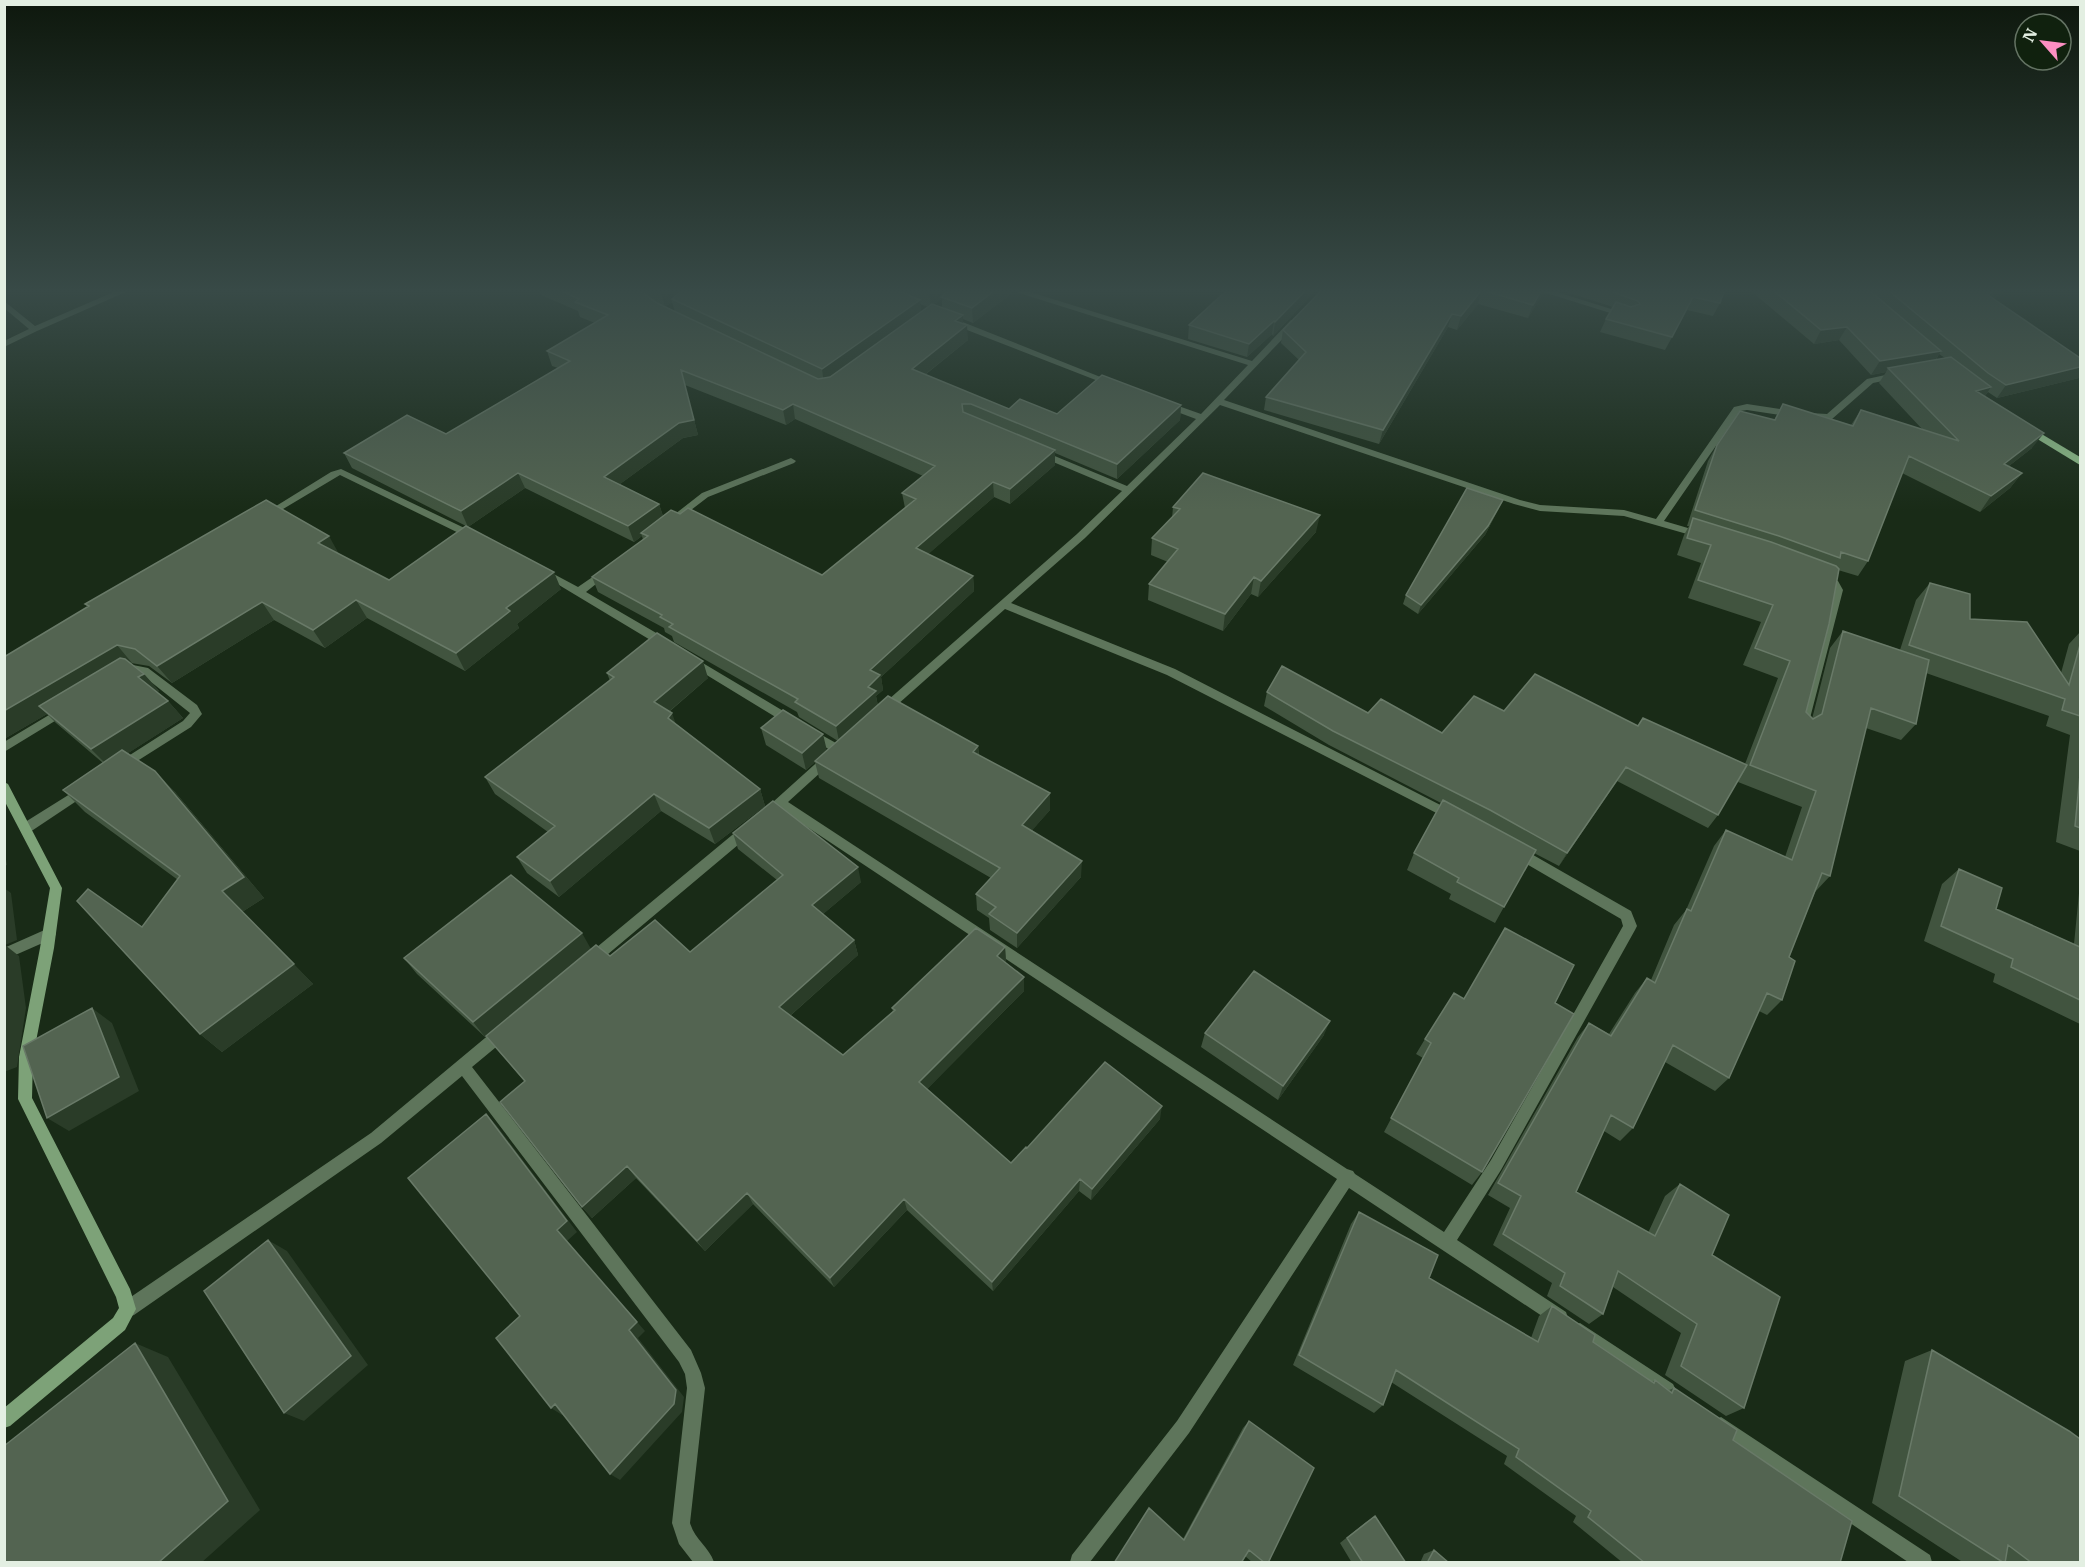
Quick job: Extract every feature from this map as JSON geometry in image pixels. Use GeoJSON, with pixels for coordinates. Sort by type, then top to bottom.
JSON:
{"type":"FeatureCollection","features":[{"type":"Feature","properties":{"kind":"main road"},"geometry":{"type":"LineString","coordinates":[[2011,417],[2080,462]]}},
{"type":"Feature","properties":{"kind":"street"},"geometry":{"type":"LineString","coordinates":[[1063,364],[1127,389]]}},
{"type":"Feature","properties":{"kind":"street"},"geometry":{"type":"LineString","coordinates":[[873,719],[1129,490],[1253,364]]}},
{"type":"Feature","properties":{"kind":"street"},"geometry":{"type":"LineString","coordinates":[[1659,521],[1737,410],[1747,407],[1829,417],[1870,381],[1909,373]]}},
{"type":"Feature","properties":{"kind":"street"},"geometry":{"type":"LineString","coordinates":[[1218,400],[1516,502],[1540,508],[1624,513],[1659,521],[1712,538]]}},
{"type":"Feature","properties":{"kind":"street"},"geometry":{"type":"LineString","coordinates":[[1159,402],[1202,418]]}},
{"type":"Feature","properties":{"kind":"street"},"geometry":{"type":"LineString","coordinates":[[1033,450],[1129,490]]}},
{"type":"Feature","properties":{"kind":"street"},"geometry":{"type":"LineString","coordinates":[[668,524],[705,495],[791,461]]}},
{"type":"Feature","properties":{"kind":"street"},"geometry":{"type":"LineString","coordinates":[[252,524],[334,474],[342,472],[484,542]]}},
{"type":"Feature","properties":{"kind":"street"},"geometry":{"type":"LineString","coordinates":[[579,592],[614,564]]}},
{"type":"Feature","properties":{"kind":"street"},"geometry":{"type":"LineString","coordinates":[[537,570],[579,592],[843,746],[780,803],[580,968]]}},
{"type":"Feature","properties":{"kind":"street"},"geometry":{"type":"LineString","coordinates":[[1801,730],[1838,590],[1829,579],[1808,571]]}},
{"type":"Feature","properties":{"kind":"street"},"geometry":{"type":"LineString","coordinates":[[1004,604],[1171,672],[1468,825]]}},
{"type":"Feature","properties":{"kind":"street"},"geometry":{"type":"LineString","coordinates":[[111,773],[187,724],[196,714],[193,708],[144,672],[133,669],[117,677]]}},
{"type":"Feature","properties":{"kind":"street"},"geometry":{"type":"LineString","coordinates":[[4,748],[70,707]]}},
{"type":"Feature","properties":{"kind":"street"},"geometry":{"type":"LineString","coordinates":[[26,828],[92,785]]}},
{"type":"Feature","properties":{"kind":"street"},"geometry":{"type":"LineString","coordinates":[[5,790],[56,888],[26,1057],[25,1099],[124,1295],[128,1309]]}},
{"type":"Feature","properties":{"kind":"street"},"geometry":{"type":"LineString","coordinates":[[780,803],[1447,1241],[1684,1401]]}},
{"type":"Feature","properties":{"kind":"street"},"geometry":{"type":"LineString","coordinates":[[1447,1241],[1496,1165],[1630,926],[1626,915],[1508,847]]}},
{"type":"Feature","properties":{"kind":"street"},"geometry":{"type":"LineString","coordinates":[[4,954],[49,934]]}},
{"type":"Feature","properties":{"kind":"street"},"geometry":{"type":"LineString","coordinates":[[4,1420],[118,1324],[128,1309],[376,1138],[508,1028]]}},
{"type":"Feature","properties":{"kind":"street"},"geometry":{"type":"LineString","coordinates":[[463,1066],[686,1356],[696,1388],[681,1523],[686,1538],[705,1563]]}},
{"type":"Feature","properties":{"kind":"street"},"geometry":{"type":"LineString","coordinates":[[1079,1563],[1183,1427],[1348,1176]]}},
{"type":"Feature","properties":{"kind":"street"},"geometry":{"type":"LineString","coordinates":[[1704,1415],[1923,1563]]}},
{"type":"Feature","properties":{"kind":"building"},"geometry":{"type":"Polygon","coordinates":[[[565,364],[786,364],[818,379],[830,377],[848,364],[918,364],[912,369],[1009,409],[1020,399],[1057,414],[1102,375],[1181,405],[1117,464],[971,404],[962,404],[963,412],[1055,450],[1010,489],[993,482],[916,548],[973,576],[870,670],[880,675],[868,687],[876,691],[836,726],[795,702],[798,699],[669,627],[673,624],[660,617],[662,615],[592,577],[648,536],[641,533],[671,510],[680,514],[688,508],[822,575],[916,499],[902,493],[935,466],[793,404],[783,410],[681,370],[694,420],[679,423],[604,477],[659,504],[628,526],[518,473],[461,511],[344,453],[407,415],[446,434],[565,364]]]}},
{"type":"Feature","properties":{"kind":"building"},"geometry":{"type":"Polygon","coordinates":[[[812,364],[829,364],[822,369],[812,364]]]}},
{"type":"Feature","properties":{"kind":"building"},"geometry":{"type":"Polygon","coordinates":[[[1295,364],[1422,364],[1383,430],[1266,397],[1295,364]]]}},
{"type":"Feature","properties":{"kind":"building"},"geometry":{"type":"Polygon","coordinates":[[[1910,364],[1961,364],[1991,387],[1976,391],[2044,433],[2004,464],[2022,473],[1991,496],[1909,456],[1868,561],[1841,552],[1840,558],[1695,510],[1717,445],[1740,411],[1775,420],[1783,404],[1853,426],[1861,410],[1959,441],[1888,368],[1910,364]]]}},
{"type":"Feature","properties":{"kind":"building"},"geometry":{"type":"Polygon","coordinates":[[[1977,364],[2080,364],[2080,367],[2006,385],[1977,364]]]}},
{"type":"Feature","properties":{"kind":"building"},"geometry":{"type":"Polygon","coordinates":[[[1203,473],[1320,515],[1261,581],[1254,577],[1225,614],[1149,584],[1178,549],[1152,538],[1180,509],[1173,507],[1203,473]]]}},
{"type":"Feature","properties":{"kind":"building"},"geometry":{"type":"Polygon","coordinates":[[[1467,488],[1503,500],[1488,526],[1421,605],[1406,595],[1467,488]]]}},
{"type":"Feature","properties":{"kind":"building"},"geometry":{"type":"Polygon","coordinates":[[[266,500],[329,536],[318,543],[389,580],[466,526],[554,572],[506,608],[510,611],[456,653],[356,600],[313,630],[262,602],[157,666],[135,649],[117,645],[4,711],[4,657],[89,606],[85,604],[266,500]]]}},
{"type":"Feature","properties":{"kind":"building"},"geometry":{"type":"Polygon","coordinates":[[[1693,518],[1771,542],[1839,569],[1829,624],[1806,712],[1813,719],[1822,714],[1843,631],[1929,660],[1916,724],[1871,708],[1830,876],[1822,873],[1789,957],[1795,961],[1782,1000],[1767,993],[1729,1078],[1673,1045],[1633,1128],[1611,1115],[1576,1192],[1655,1236],[1680,1184],[1729,1215],[1712,1255],[1780,1297],[1744,1408],[1681,1366],[1697,1324],[1618,1271],[1603,1314],[1560,1286],[1565,1273],[1503,1234],[1521,1196],[1498,1183],[1589,1023],[1611,1036],[1647,978],[1655,983],[1687,909],[1691,911],[1726,830],[1792,860],[1816,791],[1750,765],[1790,661],[1755,648],[1773,605],[1698,580],[1711,545],[1687,538],[1693,518]]]}},
{"type":"Feature","properties":{"kind":"building"},"geometry":{"type":"Polygon","coordinates":[[[1930,583],[1970,594],[1970,619],[2027,622],[2069,685],[2080,645],[2080,716],[2062,710],[2065,699],[1909,645],[1930,583]]]}},
{"type":"Feature","properties":{"kind":"building"},"geometry":{"type":"Polygon","coordinates":[[[657,633],[703,661],[654,702],[672,713],[668,718],[760,789],[709,828],[654,794],[550,881],[517,857],[555,826],[485,777],[614,677],[607,673],[657,633]]]}},
{"type":"Feature","properties":{"kind":"building"},"geometry":{"type":"Polygon","coordinates":[[[120,658],[125,659],[144,674],[138,677],[168,701],[91,749],[39,706],[120,658]]]}},
{"type":"Feature","properties":{"kind":"building"},"geometry":{"type":"Polygon","coordinates":[[[1282,666],[1368,713],[1381,699],[1442,733],[1474,696],[1504,711],[1535,674],[1638,726],[1643,718],[1747,765],[1718,815],[1626,767],[1567,853],[1490,810],[1333,731],[1267,692],[1282,666]]]}},
{"type":"Feature","properties":{"kind":"building"},"geometry":{"type":"Polygon","coordinates":[[[888,696],[978,746],[973,752],[1050,793],[1022,825],[1082,861],[1017,933],[989,914],[996,907],[976,894],[1000,868],[815,761],[888,696]]]}},
{"type":"Feature","properties":{"kind":"building"},"geometry":{"type":"Polygon","coordinates":[[[783,710],[823,734],[802,753],[761,728],[783,710]]]}},
{"type":"Feature","properties":{"kind":"building"},"geometry":{"type":"Polygon","coordinates":[[[122,750],[155,771],[244,877],[222,891],[294,964],[200,1034],[77,901],[88,889],[142,927],[180,876],[63,790],[122,750]]]}},
{"type":"Feature","properties":{"kind":"building"},"geometry":{"type":"Polygon","coordinates":[[[2080,775],[2080,828],[2075,826],[2080,775]]]}},
{"type":"Feature","properties":{"kind":"building"},"geometry":{"type":"Polygon","coordinates":[[[1443,800],[1536,850],[1504,907],[1457,882],[1459,878],[1414,853],[1443,800]]]}},
{"type":"Feature","properties":{"kind":"building"},"geometry":{"type":"Polygon","coordinates":[[[773,801],[858,867],[812,905],[854,940],[779,1007],[843,1055],[895,1010],[892,1008],[976,928],[1005,947],[997,956],[1024,977],[919,1082],[1011,1163],[1105,1062],[1162,1106],[1092,1189],[1080,1179],[992,1282],[904,1199],[830,1278],[747,1193],[697,1241],[627,1166],[582,1207],[500,1102],[525,1081],[486,1036],[596,945],[610,956],[655,920],[690,952],[783,875],[733,833],[773,801]]]}},
{"type":"Feature","properties":{"kind":"building"},"geometry":{"type":"Polygon","coordinates":[[[1959,869],[2002,888],[1996,909],[2080,947],[2080,1000],[2011,967],[2013,959],[1941,926],[1959,869]]]}},
{"type":"Feature","properties":{"kind":"building"},"geometry":{"type":"Polygon","coordinates":[[[511,875],[582,933],[473,1022],[404,958],[511,875]]]}},
{"type":"Feature","properties":{"kind":"building"},"geometry":{"type":"Polygon","coordinates":[[[1505,928],[1574,965],[1555,1003],[1574,1014],[1482,1172],[1391,1118],[1431,1043],[1425,1039],[1454,993],[1464,999],[1505,928]]]}},
{"type":"Feature","properties":{"kind":"building"},"geometry":{"type":"Polygon","coordinates":[[[1254,971],[1330,1021],[1283,1086],[1205,1033],[1254,971]]]}},
{"type":"Feature","properties":{"kind":"building"},"geometry":{"type":"Polygon","coordinates":[[[92,1008],[119,1077],[47,1118],[23,1046],[92,1008]]]}},
{"type":"Feature","properties":{"kind":"building"},"geometry":{"type":"Polygon","coordinates":[[[486,1114],[567,1221],[557,1230],[637,1322],[629,1330],[676,1390],[674,1404],[610,1474],[555,1404],[551,1408],[496,1338],[520,1316],[408,1178],[486,1114]]]}},
{"type":"Feature","properties":{"kind":"building"},"geometry":{"type":"Polygon","coordinates":[[[1359,1212],[1438,1255],[1429,1278],[1538,1342],[1552,1306],[1595,1335],[1593,1342],[1654,1383],[1655,1380],[1672,1393],[1674,1388],[1737,1430],[1733,1440],[1852,1521],[1840,1563],[1645,1563],[1588,1517],[1591,1511],[1516,1457],[1519,1449],[1396,1370],[1383,1405],[1299,1355],[1359,1212]]]}},
{"type":"Feature","properties":{"kind":"building"},"geometry":{"type":"Polygon","coordinates":[[[268,1240],[351,1356],[284,1413],[204,1291],[268,1240]]]}},
{"type":"Feature","properties":{"kind":"building"},"geometry":{"type":"Polygon","coordinates":[[[135,1343],[228,1501],[158,1563],[5,1563],[4,1446],[135,1343]]]}},
{"type":"Feature","properties":{"kind":"building"},"geometry":{"type":"Polygon","coordinates":[[[1932,1350],[2080,1439],[2080,1563],[2032,1563],[2008,1545],[2004,1563],[1899,1496],[1932,1350]]]}},
{"type":"Feature","properties":{"kind":"building"},"geometry":{"type":"Polygon","coordinates":[[[1249,1421],[1314,1468],[1268,1563],[1249,1550],[1241,1563],[1114,1563],[1149,1508],[1184,1540],[1249,1421]]]}},
{"type":"Feature","properties":{"kind":"building"},"geometry":{"type":"Polygon","coordinates":[[[1375,1516],[1406,1563],[1363,1563],[1347,1538],[1375,1516]]]}},
{"type":"Feature","properties":{"kind":"building"},"geometry":{"type":"Polygon","coordinates":[[[1434,1550],[1449,1563],[1427,1563],[1434,1550]]]}}]}
